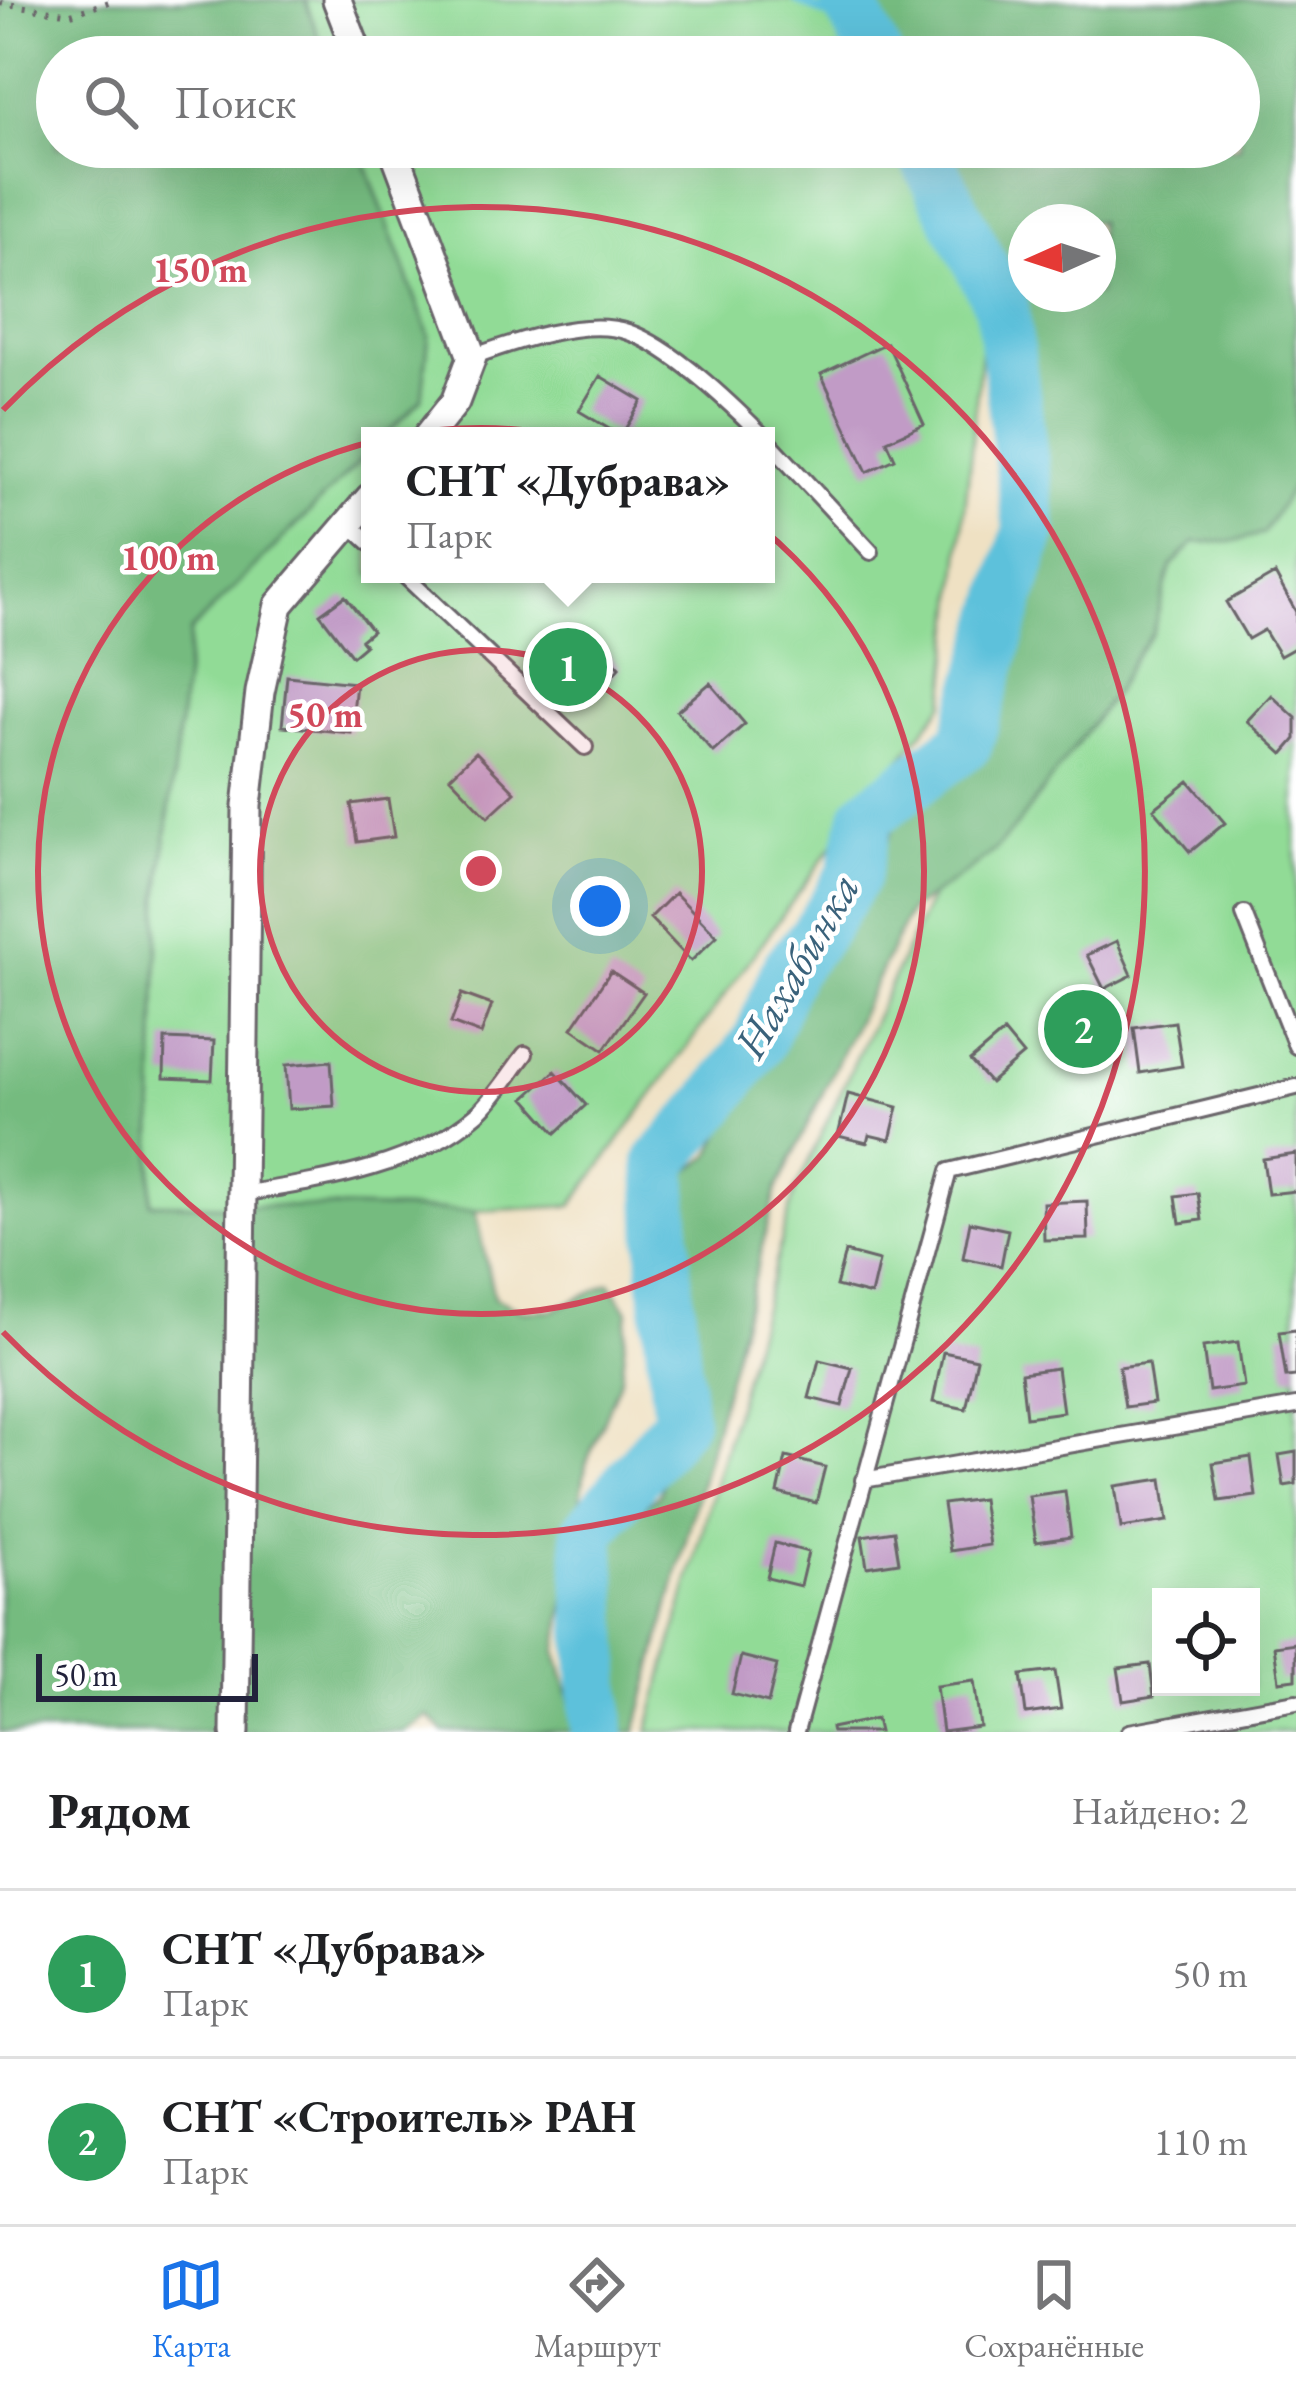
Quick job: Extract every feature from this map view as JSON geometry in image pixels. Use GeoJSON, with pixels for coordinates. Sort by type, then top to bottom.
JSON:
{"type":"FeatureCollection","features":[{"type":"Feature","properties":{"kind":"street"},"geometry":{"type":"LineString","coordinates":[[338,0],[351,36]]}},
{"type":"Feature","properties":{"kind":"street"},"geometry":{"type":"LineString","coordinates":[[401,168],[472,357],[455,402],[435,427]]}},
{"type":"Feature","properties":{"kind":"street"},"geometry":{"type":"LineString","coordinates":[[235,1732],[247,806],[260,692],[279,605],[361,507]]}},
{"type":"Feature","properties":{"kind":"lane"},"geometry":{"type":"LineString","coordinates":[[472,357],[521,338],[581,329],[625,331],[658,347],[754,427]]}},
{"type":"Feature","properties":{"kind":"lane"},"geometry":{"type":"LineString","coordinates":[[775,449],[871,552]]}},
{"type":"Feature","properties":{"kind":"lane"},"geometry":{"type":"LineString","coordinates":[[347,522],[361,535]]}},
{"type":"Feature","properties":{"kind":"lane"},"geometry":{"type":"LineString","coordinates":[[412,583],[585,747]]}},
{"type":"Feature","properties":{"kind":"lane"},"geometry":{"type":"LineString","coordinates":[[1244,914],[1296,1046]]}},
{"type":"Feature","properties":{"kind":"lane"},"geometry":{"type":"LineString","coordinates":[[241,1194],[323,1181],[416,1154],[479,1112],[525,1054]]}},
{"type":"Feature","properties":{"kind":"lane"},"geometry":{"type":"LineString","coordinates":[[796,1732],[949,1171],[1296,1087]]}},
{"type":"Feature","properties":{"kind":"lane"},"geometry":{"type":"LineString","coordinates":[[863,1480],[1296,1406]]}},
{"type":"Feature","properties":{"kind":"lane"},"geometry":{"type":"LineString","coordinates":[[1129,1732],[1296,1702]]}},
{"type":"Feature","properties":{"kind":"path"},"geometry":{"type":"LineString","coordinates":[[0,3],[70,14],[116,0]]}},
{"type":"Feature","properties":{"kind":"green space"},"geometry":{"type":"Polygon","coordinates":[[[0,0],[305,0],[318,36],[36,36],[36,168],[367,168],[429,335],[422,399],[394,427],[361,427],[361,460],[190,632],[159,897],[151,1203],[475,1211],[494,1298],[523,1311],[554,1310],[610,1283],[628,1311],[621,1377],[586,1464],[557,1653],[577,1732],[444,1732],[428,1716],[404,1732],[0,1732],[0,0]]]}},
{"type":"Feature","properties":{"kind":"green space"},"geometry":{"type":"Polygon","coordinates":[[[305,0],[823,0],[842,36],[318,36],[305,0]]]}},
{"type":"Feature","properties":{"kind":"green space"},"geometry":{"type":"Polygon","coordinates":[[[842,0],[1296,0],[1296,480],[1263,534],[1230,542],[1195,542],[1171,566],[1152,634],[1018,824],[994,851],[910,910],[777,1189],[636,1732],[614,1732],[605,1630],[614,1528],[659,1495],[685,1404],[671,1248],[681,1175],[709,1157],[787,1008],[876,884],[897,819],[918,791],[973,749],[991,721],[1000,685],[1001,646],[1045,550],[1034,378],[1021,312],[1116,312],[1116,204],[1008,204],[1008,271],[956,168],[1260,168],[1260,36],[884,36],[873,21],[842,0]]]}},
{"type":"Feature","properties":{"kind":"green space"},"geometry":{"type":"Polygon","coordinates":[[[367,168],[912,168],[986,304],[945,703],[833,845],[572,1206],[475,1211],[151,1204],[159,897],[190,632],[361,460],[361,583],[775,583],[775,427],[394,427],[422,399],[429,335],[367,168]]]}},
{"type":"Feature","properties":{"kind":"green space"},"geometry":{"type":"Polygon","coordinates":[[[1264,428],[1296,444],[1296,1732],[648,1732],[794,1193],[946,864],[1264,428]]]}},
{"type":"Feature","properties":{"kind":"building"},"geometry":{"type":"Polygon","coordinates":[[[887,343],[924,424],[887,441],[895,459],[867,472],[821,374],[887,343]]]}},
{"type":"Feature","properties":{"kind":"building"},"geometry":{"type":"Polygon","coordinates":[[[600,376],[642,401],[626,427],[606,427],[579,411],[600,376]]]}},
{"type":"Feature","properties":{"kind":"building"},"geometry":{"type":"Polygon","coordinates":[[[1275,574],[1296,612],[1296,647],[1280,656],[1264,630],[1248,639],[1226,602],[1275,574]]]}},
{"type":"Feature","properties":{"kind":"building"},"geometry":{"type":"Polygon","coordinates":[[[345,596],[372,631],[352,656],[320,614],[345,596]]]}},
{"type":"Feature","properties":{"kind":"building"},"geometry":{"type":"Polygon","coordinates":[[[604,650],[620,667],[600,688],[583,671],[604,650]]]}},
{"type":"Feature","properties":{"kind":"building"},"geometry":{"type":"Polygon","coordinates":[[[287,676],[356,683],[351,733],[282,726],[287,676]]]}},
{"type":"Feature","properties":{"kind":"building"},"geometry":{"type":"Polygon","coordinates":[[[710,683],[745,724],[713,752],[677,711],[710,683]]]}},
{"type":"Feature","properties":{"kind":"building"},"geometry":{"type":"Polygon","coordinates":[[[1271,695],[1296,718],[1296,739],[1283,754],[1247,721],[1271,695]]]}},
{"type":"Feature","properties":{"kind":"building"},"geometry":{"type":"Polygon","coordinates":[[[476,752],[515,792],[488,817],[450,777],[476,752]]]}},
{"type":"Feature","properties":{"kind":"building"},"geometry":{"type":"Polygon","coordinates":[[[1189,781],[1225,823],[1190,852],[1154,809],[1189,781]]]}},
{"type":"Feature","properties":{"kind":"building"},"geometry":{"type":"Polygon","coordinates":[[[388,799],[394,837],[357,842],[351,804],[388,799]]]}},
{"type":"Feature","properties":{"kind":"building"},"geometry":{"type":"Polygon","coordinates":[[[675,893],[717,936],[691,961],[650,918],[675,893]]]}},
{"type":"Feature","properties":{"kind":"building"},"geometry":{"type":"Polygon","coordinates":[[[1117,941],[1132,975],[1104,989],[1087,955],[1117,941]]]}},
{"type":"Feature","properties":{"kind":"building"},"geometry":{"type":"Polygon","coordinates":[[[611,971],[644,993],[604,1050],[572,1028],[611,971]]]}},
{"type":"Feature","properties":{"kind":"building"},"geometry":{"type":"Polygon","coordinates":[[[462,994],[492,1005],[481,1034],[451,1023],[462,994]]]}},
{"type":"Feature","properties":{"kind":"building"},"geometry":{"type":"Polygon","coordinates":[[[1175,1022],[1182,1066],[1140,1073],[1134,1028],[1175,1022]]]}},
{"type":"Feature","properties":{"kind":"building"},"geometry":{"type":"Polygon","coordinates":[[[1004,1032],[1023,1055],[990,1083],[970,1061],[1004,1032]]]}},
{"type":"Feature","properties":{"kind":"building"},"geometry":{"type":"Polygon","coordinates":[[[165,1039],[214,1041],[212,1080],[164,1078],[165,1039]]]}},
{"type":"Feature","properties":{"kind":"building"},"geometry":{"type":"Polygon","coordinates":[[[331,1061],[334,1106],[289,1109],[286,1065],[331,1061]]]}},
{"type":"Feature","properties":{"kind":"building"},"geometry":{"type":"Polygon","coordinates":[[[555,1071],[586,1105],[556,1133],[525,1098],[555,1071]]]}},
{"type":"Feature","properties":{"kind":"building"},"geometry":{"type":"Polygon","coordinates":[[[848,1094],[898,1107],[890,1140],[869,1135],[867,1143],[838,1136],[848,1094]]]}},
{"type":"Feature","properties":{"kind":"building"},"geometry":{"type":"Polygon","coordinates":[[[1296,1154],[1296,1191],[1268,1194],[1263,1159],[1296,1154]]]}},
{"type":"Feature","properties":{"kind":"building"},"geometry":{"type":"Polygon","coordinates":[[[1198,1193],[1202,1220],[1180,1223],[1176,1196],[1198,1193]]]}},
{"type":"Feature","properties":{"kind":"building"},"geometry":{"type":"Polygon","coordinates":[[[1087,1201],[1088,1239],[1044,1240],[1043,1203],[1087,1201]]]}},
{"type":"Feature","properties":{"kind":"building"},"geometry":{"type":"Polygon","coordinates":[[[970,1222],[1008,1230],[1001,1266],[963,1258],[970,1222]]]}},
{"type":"Feature","properties":{"kind":"building"},"geometry":{"type":"Polygon","coordinates":[[[845,1252],[879,1261],[871,1295],[836,1286],[845,1252]]]}},
{"type":"Feature","properties":{"kind":"building"},"geometry":{"type":"Polygon","coordinates":[[[1296,1330],[1296,1376],[1286,1377],[1279,1332],[1296,1330]]]}},
{"type":"Feature","properties":{"kind":"building"},"geometry":{"type":"Polygon","coordinates":[[[1238,1342],[1244,1386],[1209,1391],[1203,1347],[1238,1342]]]}},
{"type":"Feature","properties":{"kind":"building"},"geometry":{"type":"Polygon","coordinates":[[[943,1352],[977,1359],[966,1409],[933,1402],[943,1352]]]}},
{"type":"Feature","properties":{"kind":"building"},"geometry":{"type":"Polygon","coordinates":[[[819,1360],[852,1368],[842,1406],[809,1398],[819,1360]]]}},
{"type":"Feature","properties":{"kind":"building"},"geometry":{"type":"Polygon","coordinates":[[[1148,1363],[1154,1403],[1125,1407],[1119,1367],[1148,1363]]]}},
{"type":"Feature","properties":{"kind":"building"},"geometry":{"type":"Polygon","coordinates":[[[1057,1368],[1063,1412],[1026,1417],[1021,1373],[1057,1368]]]}},
{"type":"Feature","properties":{"kind":"building"},"geometry":{"type":"Polygon","coordinates":[[[1296,1452],[1296,1484],[1284,1486],[1279,1455],[1296,1452]]]}},
{"type":"Feature","properties":{"kind":"building"},"geometry":{"type":"Polygon","coordinates":[[[786,1457],[825,1467],[816,1503],[778,1493],[786,1457]]]}},
{"type":"Feature","properties":{"kind":"building"},"geometry":{"type":"Polygon","coordinates":[[[1251,1457],[1256,1496],[1219,1501],[1213,1463],[1251,1457]]]}},
{"type":"Feature","properties":{"kind":"building"},"geometry":{"type":"Polygon","coordinates":[[[1162,1479],[1168,1521],[1121,1528],[1115,1486],[1162,1479]]]}},
{"type":"Feature","properties":{"kind":"building"},"geometry":{"type":"Polygon","coordinates":[[[1065,1491],[1071,1537],[1036,1542],[1029,1496],[1065,1491]]]}},
{"type":"Feature","properties":{"kind":"building"},"geometry":{"type":"Polygon","coordinates":[[[982,1499],[989,1545],[950,1551],[943,1504],[982,1499]]]}},
{"type":"Feature","properties":{"kind":"building"},"geometry":{"type":"Polygon","coordinates":[[[894,1531],[899,1562],[867,1567],[862,1536],[894,1531]]]}},
{"type":"Feature","properties":{"kind":"building"},"geometry":{"type":"Polygon","coordinates":[[[775,1543],[808,1552],[800,1586],[767,1578],[775,1543]]]}},
{"type":"Feature","properties":{"kind":"building"},"geometry":{"type":"Polygon","coordinates":[[[1296,1643],[1296,1679],[1279,1681],[1274,1646],[1296,1643]]]}},
{"type":"Feature","properties":{"kind":"building"},"geometry":{"type":"Polygon","coordinates":[[[741,1656],[777,1665],[768,1703],[732,1694],[741,1656]]]}},
{"type":"Feature","properties":{"kind":"building"},"geometry":{"type":"Polygon","coordinates":[[[1150,1664],[1154,1696],[1123,1701],[1118,1668],[1150,1664]]]}},
{"type":"Feature","properties":{"kind":"building"},"geometry":{"type":"Polygon","coordinates":[[[1055,1671],[1061,1709],[1026,1714],[1021,1675],[1055,1671]]]}},
{"type":"Feature","properties":{"kind":"building"},"geometry":{"type":"Polygon","coordinates":[[[974,1681],[980,1727],[942,1732],[936,1686],[974,1681]]]}},
{"type":"Feature","properties":{"kind":"building"},"geometry":{"type":"Polygon","coordinates":[[[876,1719],[879,1732],[832,1732],[831,1728],[876,1719]]]}},
{"type":"Feature","properties":{"kind":"waterway"},"geometry":{"type":"LineString","coordinates":[[797,0],[864,33]]}},
{"type":"Feature","properties":{"kind":"waterway","name":"Нахабинка"},"geometry":{"type":"LineString","coordinates":[[848,0],[866,36]]}},
{"type":"Feature","properties":{"kind":"waterway","name":"Нахабинка"},"geometry":{"type":"LineString","coordinates":[[598,1732],[588,1533],[680,1420],[665,1277],[661,1162],[711,1106],[759,1041],[788,969],[817,934],[853,876],[867,816],[966,743],[1030,529],[1002,307],[932,168]]}},
{"type":"Feature","properties":{"kind":"place","name":"СНТ «Дубрава»"},"geometry":{"type":"Point","coordinates":[568,667]}},
{"type":"Feature","properties":{"kind":"place","name":"СНТ «Строитель» РАН"},"geometry":{"type":"Point","coordinates":[1083,1029]}}]}
